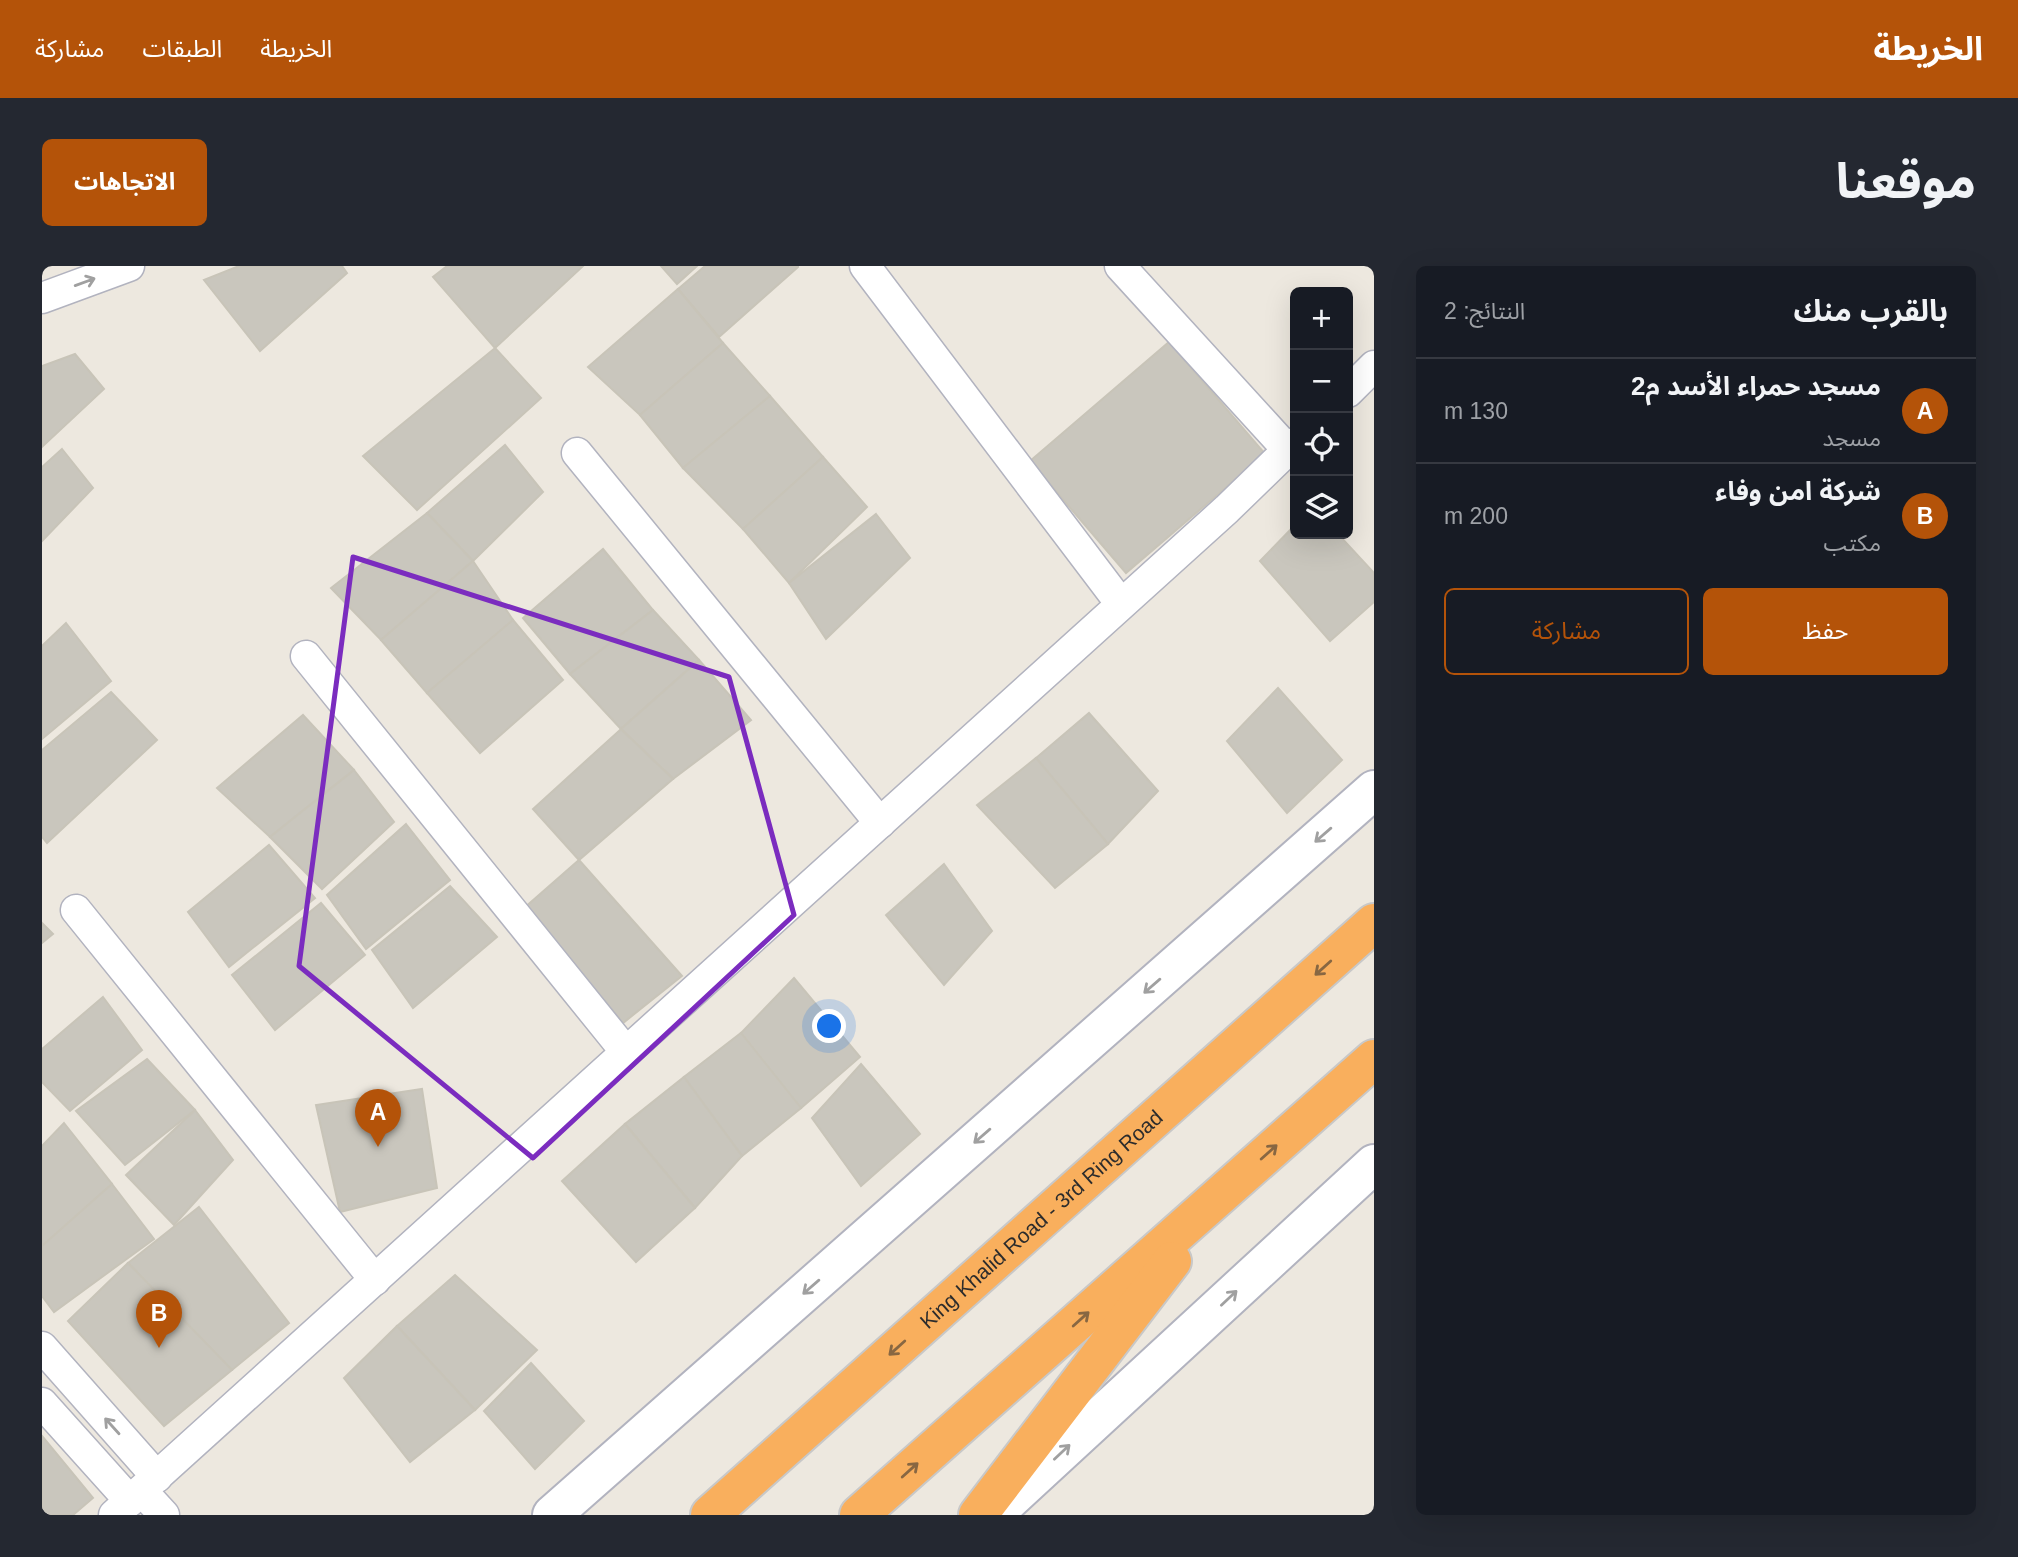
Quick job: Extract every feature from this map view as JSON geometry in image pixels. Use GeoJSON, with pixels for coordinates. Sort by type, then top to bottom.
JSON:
{"type":"FeatureCollection","features":[{"type":"Feature","properties":{"kind":"highway","name":"King Khalid Road - 3rd Ring Road"},"geometry":{"type":"LineString","coordinates":[[710,1515],[1374,923]]}},
{"type":"Feature","properties":{"kind":"highway"},"geometry":{"type":"LineString","coordinates":[[859,1515],[1374,1059]]}},
{"type":"Feature","properties":{"kind":"highway"},"geometry":{"type":"LineString","coordinates":[[978,1515],[1226,1190]]}},
{"type":"Feature","properties":{"kind":"street"},"geometry":{"type":"LineString","coordinates":[[42,298],[129,266]]}},
{"type":"Feature","properties":{"kind":"street"},"geometry":{"type":"LineString","coordinates":[[864,266],[1121,604]]}},
{"type":"Feature","properties":{"kind":"street"},"geometry":{"type":"LineString","coordinates":[[1120,266],[1290,444]]}},
{"type":"Feature","properties":{"kind":"street"},"geometry":{"type":"LineString","coordinates":[[1353,387],[1374,366]]}},
{"type":"Feature","properties":{"kind":"street"},"geometry":{"type":"LineString","coordinates":[[136,1496],[1227,509],[1290,448]]}},
{"type":"Feature","properties":{"kind":"street"},"geometry":{"type":"LineString","coordinates":[[577,453],[880,823]]}},
{"type":"Feature","properties":{"kind":"street"},"geometry":{"type":"LineString","coordinates":[[306,656],[626,1052]]}},
{"type":"Feature","properties":{"kind":"street"},"geometry":{"type":"LineString","coordinates":[[552,1515],[1374,790]]}},
{"type":"Feature","properties":{"kind":"street"},"geometry":{"type":"LineString","coordinates":[[76,910],[375,1280]]}},
{"type":"Feature","properties":{"kind":"street"},"geometry":{"type":"LineString","coordinates":[[993,1515],[1374,1164]]}},
{"type":"Feature","properties":{"kind":"street"},"geometry":{"type":"LineString","coordinates":[[42,1348],[136,1496]]}},
{"type":"Feature","properties":{"kind":"street"},"geometry":{"type":"LineString","coordinates":[[42,1403],[136,1496],[164,1515]]}},
{"type":"Feature","properties":{"kind":"highlighted area"},"geometry":{"type":"Polygon","coordinates":[[[353,557],[729,677],[794,915],[533,1158],[299,966],[353,557]]]}},
{"type":"Feature","properties":{"kind":"building"},"geometry":{"type":"Polygon","coordinates":[[[239,266],[342,266],[347,273],[260,351],[204,280],[239,266]]]}},
{"type":"Feature","properties":{"kind":"building"},"geometry":{"type":"Polygon","coordinates":[[[447,266],[583,266],[495,348],[433,277],[447,266]]]}},
{"type":"Feature","properties":{"kind":"building"},"geometry":{"type":"Polygon","coordinates":[[[661,266],[697,266],[677,284],[661,266]]]}},
{"type":"Feature","properties":{"kind":"building"},"geometry":{"type":"Polygon","coordinates":[[[705,266],[798,267],[719,337],[678,289],[705,266]]]}},
{"type":"Feature","properties":{"kind":"building"},"geometry":{"type":"Polygon","coordinates":[[[678,289],[723,343],[640,415],[588,367],[678,289]]]}},
{"type":"Feature","properties":{"kind":"building"},"geometry":{"type":"Polygon","coordinates":[[[1169,342],[1265,454],[1126,573],[1030,461],[1169,342]]]}},
{"type":"Feature","properties":{"kind":"building"},"geometry":{"type":"Polygon","coordinates":[[[723,343],[770,396],[683,468],[640,415],[723,343]]]}},
{"type":"Feature","properties":{"kind":"building"},"geometry":{"type":"Polygon","coordinates":[[[495,348],[541,398],[417,510],[363,456],[495,348]]]}},
{"type":"Feature","properties":{"kind":"building"},"geometry":{"type":"Polygon","coordinates":[[[75,354],[104,389],[42,447],[42,366],[75,354]]]}},
{"type":"Feature","properties":{"kind":"building"},"geometry":{"type":"Polygon","coordinates":[[[770,396],[823,457],[743,529],[683,468],[770,396]]]}},
{"type":"Feature","properties":{"kind":"building"},"geometry":{"type":"Polygon","coordinates":[[[505,445],[543,492],[473,561],[427,513],[505,445]]]}},
{"type":"Feature","properties":{"kind":"building"},"geometry":{"type":"Polygon","coordinates":[[[62,449],[93,488],[42,541],[42,467],[62,449]]]}},
{"type":"Feature","properties":{"kind":"building"},"geometry":{"type":"Polygon","coordinates":[[[823,457],[867,507],[789,583],[743,529],[823,457]]]}},
{"type":"Feature","properties":{"kind":"building"},"geometry":{"type":"Polygon","coordinates":[[[427,513],[473,561],[381,640],[331,588],[427,513]]]}},
{"type":"Feature","properties":{"kind":"building"},"geometry":{"type":"Polygon","coordinates":[[[876,514],[910,558],[826,639],[789,583],[876,514]]]}},
{"type":"Feature","properties":{"kind":"building"},"geometry":{"type":"Polygon","coordinates":[[[1290,530],[1290,539],[1343,539],[1374,573],[1374,602],[1330,641],[1260,561],[1290,530]]]}},
{"type":"Feature","properties":{"kind":"building"},"geometry":{"type":"Polygon","coordinates":[[[603,549],[653,610],[570,674],[523,618],[603,549]]]}},
{"type":"Feature","properties":{"kind":"building"},"geometry":{"type":"Polygon","coordinates":[[[473,561],[513,620],[427,693],[381,640],[473,561]]]}},
{"type":"Feature","properties":{"kind":"building"},"geometry":{"type":"Polygon","coordinates":[[[653,610],[699,660],[621,729],[570,674],[653,610]]]}},
{"type":"Feature","properties":{"kind":"building"},"geometry":{"type":"Polygon","coordinates":[[[513,620],[563,680],[480,753],[427,693],[513,620]]]}},
{"type":"Feature","properties":{"kind":"building"},"geometry":{"type":"Polygon","coordinates":[[[66,623],[111,681],[42,739],[42,646],[66,623]]]}},
{"type":"Feature","properties":{"kind":"building"},"geometry":{"type":"Polygon","coordinates":[[[699,660],[751,720],[673,779],[621,729],[699,660]]]}},
{"type":"Feature","properties":{"kind":"building"},"geometry":{"type":"Polygon","coordinates":[[[1278,688],[1342,760],[1287,813],[1227,741],[1278,688]]]}},
{"type":"Feature","properties":{"kind":"building"},"geometry":{"type":"Polygon","coordinates":[[[111,692],[157,740],[47,843],[42,837],[42,750],[111,692]]]}},
{"type":"Feature","properties":{"kind":"building"},"geometry":{"type":"Polygon","coordinates":[[[1089,713],[1158,791],[1108,844],[1036,758],[1089,713]]]}},
{"type":"Feature","properties":{"kind":"building"},"geometry":{"type":"Polygon","coordinates":[[[303,715],[354,770],[270,837],[217,788],[303,715]]]}},
{"type":"Feature","properties":{"kind":"building"},"geometry":{"type":"Polygon","coordinates":[[[621,729],[673,779],[579,860],[533,809],[621,729]]]}},
{"type":"Feature","properties":{"kind":"building"},"geometry":{"type":"Polygon","coordinates":[[[1036,758],[1108,844],[1055,888],[977,805],[1036,758]]]}},
{"type":"Feature","properties":{"kind":"building"},"geometry":{"type":"Polygon","coordinates":[[[354,770],[394,822],[322,889],[270,837],[354,770]]]}},
{"type":"Feature","properties":{"kind":"building"},"geometry":{"type":"Polygon","coordinates":[[[406,824],[450,880],[366,949],[327,895],[406,824]]]}},
{"type":"Feature","properties":{"kind":"building"},"geometry":{"type":"Polygon","coordinates":[[[269,845],[315,898],[229,967],[188,912],[269,845]]]}},
{"type":"Feature","properties":{"kind":"building"},"geometry":{"type":"Polygon","coordinates":[[[579,860],[682,976],[623,1023],[524,908],[579,860]]]}},
{"type":"Feature","properties":{"kind":"building"},"geometry":{"type":"Polygon","coordinates":[[[944,864],[992,931],[944,985],[886,915],[944,864]]]}},
{"type":"Feature","properties":{"kind":"building"},"geometry":{"type":"Polygon","coordinates":[[[450,886],[497,937],[413,1008],[372,950],[450,886]]]}},
{"type":"Feature","properties":{"kind":"building"},"geometry":{"type":"Polygon","coordinates":[[[321,903],[365,955],[275,1030],[232,975],[321,903]]]}},
{"type":"Feature","properties":{"kind":"building"},"geometry":{"type":"Polygon","coordinates":[[[42,923],[53,934],[42,943],[42,923]]]}},
{"type":"Feature","properties":{"kind":"building"},"geometry":{"type":"Polygon","coordinates":[[[794,978],[860,1057],[801,1108],[741,1033],[794,978]]]}},
{"type":"Feature","properties":{"kind":"building"},"geometry":{"type":"Polygon","coordinates":[[[103,997],[142,1050],[70,1111],[42,1082],[42,1049],[103,997]]]}},
{"type":"Feature","properties":{"kind":"building"},"geometry":{"type":"Polygon","coordinates":[[[741,1033],[801,1108],[742,1156],[684,1077],[741,1033]]]}},
{"type":"Feature","properties":{"kind":"building"},"geometry":{"type":"Polygon","coordinates":[[[147,1059],[195,1110],[125,1165],[76,1111],[147,1059]]]}},
{"type":"Feature","properties":{"kind":"building"},"geometry":{"type":"Polygon","coordinates":[[[861,1064],[920,1134],[861,1186],[812,1118],[861,1064]]]}},
{"type":"Feature","properties":{"kind":"building"},"geometry":{"type":"Polygon","coordinates":[[[684,1077],[742,1156],[695,1208],[625,1124],[684,1077]]]}},
{"type":"Feature","properties":{"kind":"building"},"geometry":{"type":"Polygon","coordinates":[[[422,1089],[437,1188],[340,1212],[316,1105],[422,1089]]]}},
{"type":"Feature","properties":{"kind":"building"},"geometry":{"type":"Polygon","coordinates":[[[195,1110],[233,1160],[174,1225],[126,1175],[195,1110]]]}},
{"type":"Feature","properties":{"kind":"building"},"geometry":{"type":"Polygon","coordinates":[[[64,1123],[112,1184],[42,1246],[42,1146],[64,1123]]]}},
{"type":"Feature","properties":{"kind":"building"},"geometry":{"type":"Polygon","coordinates":[[[625,1124],[695,1208],[636,1262],[562,1181],[625,1124]]]}},
{"type":"Feature","properties":{"kind":"building"},"geometry":{"type":"Polygon","coordinates":[[[112,1184],[154,1239],[54,1312],[42,1296],[42,1246],[112,1184]]]}},
{"type":"Feature","properties":{"kind":"building"},"geometry":{"type":"Polygon","coordinates":[[[199,1207],[289,1323],[232,1370],[128,1263],[199,1207]]]}},
{"type":"Feature","properties":{"kind":"building"},"geometry":{"type":"Polygon","coordinates":[[[128,1263],[232,1370],[164,1426],[68,1321],[128,1263]]]}},
{"type":"Feature","properties":{"kind":"building"},"geometry":{"type":"Polygon","coordinates":[[[455,1275],[537,1350],[475,1410],[397,1326],[455,1275]]]}},
{"type":"Feature","properties":{"kind":"building"},"geometry":{"type":"Polygon","coordinates":[[[397,1326],[475,1410],[410,1462],[344,1378],[397,1326]]]}},
{"type":"Feature","properties":{"kind":"building"},"geometry":{"type":"Polygon","coordinates":[[[531,1363],[584,1421],[535,1469],[484,1411],[531,1363]]]}},
{"type":"Feature","properties":{"kind":"building"},"geometry":{"type":"Polygon","coordinates":[[[42,1436],[93,1498],[73,1515],[42,1515],[42,1436]]]}},
{"type":"Feature","properties":{"kind":"place","name":"مسجد حمراء الأسد م2"},"geometry":{"type":"Point","coordinates":[378,1147]}},
{"type":"Feature","properties":{"kind":"place","name":"شركة امن وفاء"},"geometry":{"type":"Point","coordinates":[159,1348]}}]}
